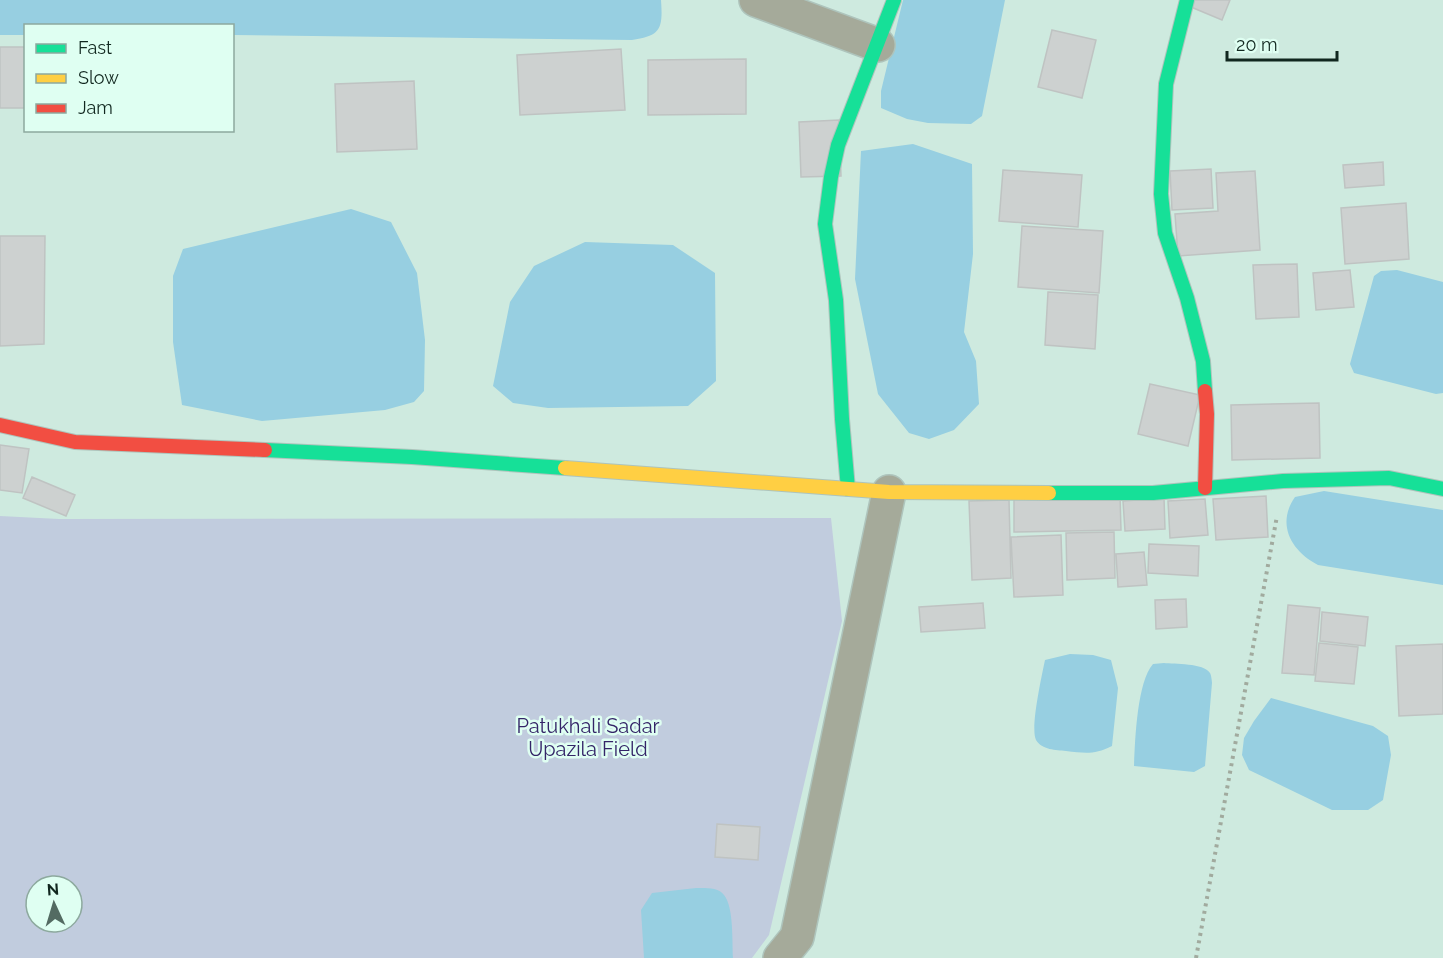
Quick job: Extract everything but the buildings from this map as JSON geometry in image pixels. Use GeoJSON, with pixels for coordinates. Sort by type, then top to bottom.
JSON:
{"type":"FeatureCollection","features":[{"type":"Feature","properties":{"kind":"street"},"geometry":{"type":"LineString","coordinates":[[756,0],[878,45]]}},
{"type":"Feature","properties":{"kind":"street"},"geometry":{"type":"LineString","coordinates":[[848,489],[836,300],[825,225],[838,145],[894,0]]}},
{"type":"Feature","properties":{"kind":"street"},"geometry":{"type":"LineString","coordinates":[[1187,0],[1166,84],[1161,194],[1165,233],[1187,298],[1203,361],[1207,414],[1205,488]]}},
{"type":"Feature","properties":{"kind":"street"},"geometry":{"type":"LineString","coordinates":[[0,424],[75,442],[412,457],[889,492],[1153,493],[1283,481],[1389,478],[1443,489]]}},
{"type":"Feature","properties":{"kind":"street"},"geometry":{"type":"LineString","coordinates":[[780,958],[797,938],[889,492]]}},
{"type":"Feature","properties":{"kind":"path"},"geometry":{"type":"LineString","coordinates":[[1196,958],[1283,481]]}},
{"type":"Feature","properties":{"kind":"green space","name":"Patukhali Sadar Upazila Field"},"geometry":{"type":"Polygon","coordinates":[[[0,516],[59,519],[831,518],[842,621],[769,935],[752,958],[0,958],[0,516]]]}},
{"type":"Feature","properties":{"kind":"water"},"geometry":{"type":"Polygon","coordinates":[[[0,0],[661,0],[661,18],[658,29],[649,36],[632,40],[234,35],[234,24],[24,24],[24,35],[0,35],[0,0]]]}},
{"type":"Feature","properties":{"kind":"water"},"geometry":{"type":"Polygon","coordinates":[[[903,0],[1005,0],[982,116],[971,124],[928,123],[907,119],[881,108],[881,91],[903,0]]]}},
{"type":"Feature","properties":{"kind":"water"},"geometry":{"type":"Polygon","coordinates":[[[913,144],[972,164],[973,254],[964,332],[976,361],[979,404],[954,430],[929,439],[909,433],[878,394],[855,279],[861,151],[913,144]]]}},
{"type":"Feature","properties":{"kind":"water"},"geometry":{"type":"Polygon","coordinates":[[[351,209],[391,222],[417,273],[425,340],[424,391],[414,402],[385,410],[262,421],[182,405],[173,342],[173,276],[183,249],[351,209]]]}},
{"type":"Feature","properties":{"kind":"water"},"geometry":{"type":"Polygon","coordinates":[[[585,242],[673,245],[715,273],[716,381],[688,406],[548,408],[513,403],[493,386],[510,302],[534,266],[585,242]]]}},
{"type":"Feature","properties":{"kind":"water"},"geometry":{"type":"Polygon","coordinates":[[[1397,270],[1443,282],[1443,393],[1436,394],[1354,373],[1350,364],[1374,276],[1381,271],[1397,270]]]}},
{"type":"Feature","properties":{"kind":"water"},"geometry":{"type":"Polygon","coordinates":[[[1324,491],[1443,510],[1443,585],[1318,565],[1308,559],[1289,536],[1287,517],[1289,507],[1295,497],[1324,491]]]}},
{"type":"Feature","properties":{"kind":"water"},"geometry":{"type":"Polygon","coordinates":[[[1070,654],[1093,655],[1111,660],[1118,688],[1112,746],[1100,751],[1084,753],[1054,750],[1045,748],[1036,740],[1035,713],[1045,660],[1070,654]]]}},
{"type":"Feature","properties":{"kind":"water"},"geometry":{"type":"Polygon","coordinates":[[[1153,664],[1202,667],[1211,675],[1205,766],[1194,772],[1134,766],[1138,712],[1143,684],[1153,664]]]}},
{"type":"Feature","properties":{"kind":"water"},"geometry":{"type":"Polygon","coordinates":[[[1271,698],[1373,726],[1388,736],[1391,755],[1383,800],[1368,810],[1332,810],[1249,770],[1242,755],[1244,738],[1271,698]]]}},
{"type":"Feature","properties":{"kind":"water"},"geometry":{"type":"Polygon","coordinates":[[[711,888],[722,892],[727,900],[731,916],[733,958],[644,958],[641,910],[652,893],[711,888]]]}},
{"type":"Feature","properties":{"kind":"traffic: fast"},"geometry":{"type":"LineString","coordinates":[[848,489],[836,300],[825,224],[838,145],[894,0]]}},
{"type":"Feature","properties":{"kind":"traffic: fast"},"geometry":{"type":"LineString","coordinates":[[1187,0],[1166,84],[1161,194],[1165,233],[1187,298],[1203,361],[1205,391]]}},
{"type":"Feature","properties":{"kind":"traffic: fast"},"geometry":{"type":"LineString","coordinates":[[265,450],[412,457],[565,468]]}},
{"type":"Feature","properties":{"kind":"traffic: fast"},"geometry":{"type":"LineString","coordinates":[[1049,493],[1153,493],[1283,481],[1389,478],[1443,489]]}},
{"type":"Feature","properties":{"kind":"traffic: slow"},"geometry":{"type":"LineString","coordinates":[[565,468],[889,492],[1049,493]]}},
{"type":"Feature","properties":{"kind":"traffic: jam"},"geometry":{"type":"LineString","coordinates":[[1205,391],[1207,414],[1205,488]]}},
{"type":"Feature","properties":{"kind":"traffic: jam"},"geometry":{"type":"LineString","coordinates":[[0,425],[75,442],[265,450]]}}]}
